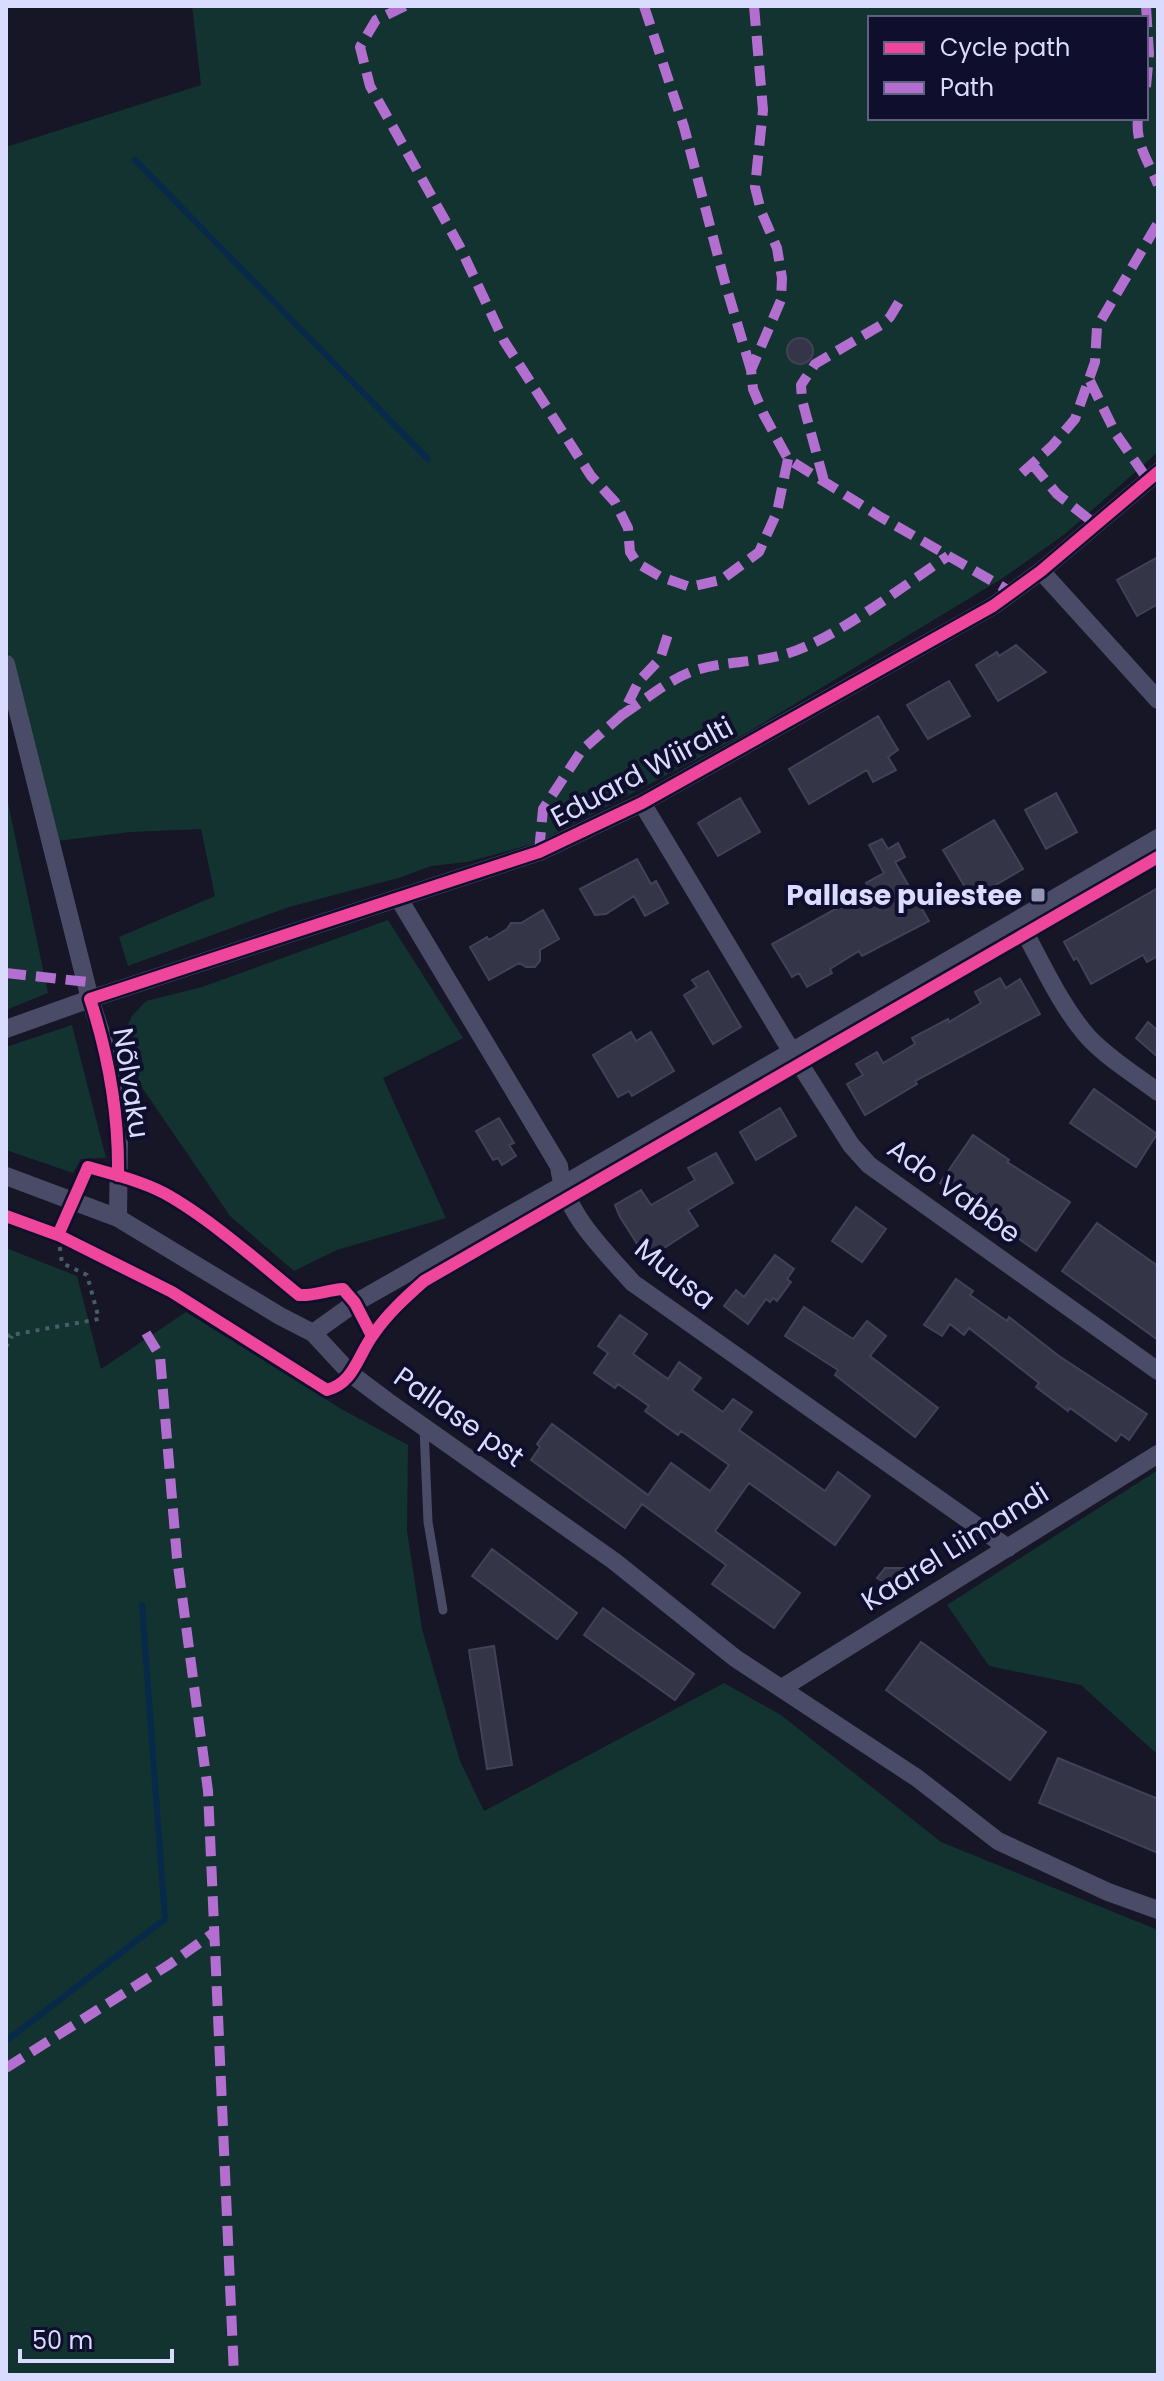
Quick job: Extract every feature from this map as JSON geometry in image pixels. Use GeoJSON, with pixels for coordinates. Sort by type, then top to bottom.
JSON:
{"type":"FeatureCollection","features":[{"type":"Feature","properties":{"kind":"street","name":"Eduard Wiiralti"},"geometry":{"type":"LineString","coordinates":[[6,1029],[539,852],[642,803],[993,606],[1041,571],[1158,472]]}},
{"type":"Feature","properties":{"kind":"street"},"geometry":{"type":"LineString","coordinates":[[1041,571],[1158,700]]}},
{"type":"Feature","properties":{"kind":"street","name":"Nõlvaku"},"geometry":{"type":"LineString","coordinates":[[6,664],[90,999],[104,1042],[119,1141],[118,1218]]}},
{"type":"Feature","properties":{"kind":"street","name":"Ado Vabbe"},"geometry":{"type":"LineString","coordinates":[[642,803],[851,1145],[869,1165],[1158,1371]]}},
{"type":"Feature","properties":{"kind":"street"},"geometry":{"type":"LineString","coordinates":[[313,1333],[355,1303],[1158,838]]}},
{"type":"Feature","properties":{"kind":"street","name":"Muusa"},"geometry":{"type":"LineString","coordinates":[[399,899],[559,1166],[561,1186],[579,1217],[633,1283],[1008,1548]]}},
{"type":"Feature","properties":{"kind":"street"},"geometry":{"type":"LineString","coordinates":[[1018,920],[1071,1014],[1089,1038],[1158,1092]]}},
{"type":"Feature","properties":{"kind":"street","name":"Pallase pst"},"geometry":{"type":"LineString","coordinates":[[6,1176],[118,1218],[313,1333],[351,1374],[614,1561],[735,1658],[917,1778],[998,1841],[1108,1892],[1158,1910]]}},
{"type":"Feature","properties":{"kind":"street","name":"Kaarel Liimandi"},"geometry":{"type":"LineString","coordinates":[[782,1688],[1158,1454]]}},
{"type":"Feature","properties":{"kind":"lane"},"geometry":{"type":"LineString","coordinates":[[424,1428],[428,1522],[443,1610]]}},
{"type":"Feature","properties":{"kind":"path"},"geometry":{"type":"LineString","coordinates":[[6,1347],[9,1336],[99,1319],[87,1275],[62,1263],[58,1235],[72,1200]]}},
{"type":"Feature","properties":{"kind":"path"},"geometry":{"type":"LineString","coordinates":[[45,1230],[71,1241]]}},
{"type":"Feature","properties":{"kind":"green space"},"geometry":{"type":"Polygon","coordinates":[[[192,6],[1158,6],[1158,452],[1065,534],[1003,578],[745,734],[537,843],[467,862],[431,866],[402,877],[289,907],[128,966],[119,937],[215,896],[201,829],[131,832],[57,841],[6,644],[6,147],[201,85],[192,6]]]}},
{"type":"Feature","properties":{"kind":"green space"},"geometry":{"type":"Polygon","coordinates":[[[6,793],[48,993],[6,1010],[6,793]]]}},
{"type":"Feature","properties":{"kind":"green space"},"geometry":{"type":"Polygon","coordinates":[[[388,920],[463,1038],[383,1078],[446,1218],[337,1250],[294,1271],[230,1216],[143,1089],[121,1039],[132,1016],[146,1001],[202,987],[388,920]]]}},
{"type":"Feature","properties":{"kind":"green space"},"geometry":{"type":"Polygon","coordinates":[[[72,1025],[106,1158],[81,1159],[73,1173],[6,1150],[6,1047],[72,1025]]]}},
{"type":"Feature","properties":{"kind":"green space"},"geometry":{"type":"Polygon","coordinates":[[[6,1248],[77,1276],[101,1369],[186,1312],[343,1410],[408,1445],[407,1531],[422,1629],[460,1761],[484,1811],[724,1683],[781,1715],[941,1842],[1158,1930],[1158,2375],[6,2375],[6,1248]]]}},
{"type":"Feature","properties":{"kind":"green space"},"geometry":{"type":"Polygon","coordinates":[[[1158,1470],[1158,1755],[1081,1685],[989,1666],[947,1605],[1158,1470]]]}},
{"type":"Feature","properties":{"kind":"building"},"geometry":{"type":"Polygon","coordinates":[[[800,338],[809,342],[813,351],[809,360],[800,364],[791,360],[787,351],[791,342],[800,338]]]}},
{"type":"Feature","properties":{"kind":"building"},"geometry":{"type":"Polygon","coordinates":[[[1158,557],[1158,604],[1137,616],[1117,580],[1158,557]]]}},
{"type":"Feature","properties":{"kind":"building"},"geometry":{"type":"Polygon","coordinates":[[[1016,645],[1046,672],[998,701],[976,665],[1016,645]]]}},
{"type":"Feature","properties":{"kind":"building"},"geometry":{"type":"Polygon","coordinates":[[[949,681],[970,716],[928,739],[907,705],[949,681]]]}},
{"type":"Feature","properties":{"kind":"building"},"geometry":{"type":"Polygon","coordinates":[[[878,716],[898,750],[888,757],[896,770],[873,782],[867,770],[809,804],[789,769],[878,716]]]}},
{"type":"Feature","properties":{"kind":"building"},"geometry":{"type":"Polygon","coordinates":[[[1056,793],[1077,832],[1046,849],[1025,810],[1056,793]]]}},
{"type":"Feature","properties":{"kind":"building"},"geometry":{"type":"Polygon","coordinates":[[[740,798],[760,832],[718,856],[698,823],[740,798]]]}},
{"type":"Feature","properties":{"kind":"building"},"geometry":{"type":"Polygon","coordinates":[[[994,820],[1023,869],[972,899],[943,850],[994,820]]]}},
{"type":"Feature","properties":{"kind":"building"},"geometry":{"type":"Polygon","coordinates":[[[882,839],[888,849],[898,843],[905,857],[895,862],[929,921],[862,956],[859,951],[830,969],[832,973],[807,987],[799,973],[792,977],[772,944],[870,890],[866,883],[884,873],[869,845],[882,839]]]}},
{"type":"Feature","properties":{"kind":"building"},"geometry":{"type":"Polygon","coordinates":[[[637,859],[651,884],[656,881],[668,903],[645,916],[634,896],[606,914],[595,915],[580,889],[637,859]]]}},
{"type":"Feature","properties":{"kind":"building"},"geometry":{"type":"Polygon","coordinates":[[[1158,888],[1158,956],[1147,962],[1143,955],[1091,984],[1064,942],[1158,888]]]}},
{"type":"Feature","properties":{"kind":"building"},"geometry":{"type":"Polygon","coordinates":[[[543,910],[559,939],[540,950],[540,961],[535,967],[519,963],[489,980],[470,947],[487,937],[489,940],[511,923],[521,923],[543,910]]]}},
{"type":"Feature","properties":{"kind":"building"},"geometry":{"type":"Polygon","coordinates":[[[708,971],[741,1027],[713,1044],[684,995],[697,987],[692,980],[708,971]]]}},
{"type":"Feature","properties":{"kind":"building"},"geometry":{"type":"Polygon","coordinates":[[[1000,978],[1006,988],[1020,979],[1040,1014],[915,1081],[917,1084],[865,1115],[847,1084],[863,1075],[856,1064],[877,1052],[883,1063],[915,1044],[912,1038],[948,1019],[949,1022],[981,1003],[975,992],[1000,978]]]}},
{"type":"Feature","properties":{"kind":"building"},"geometry":{"type":"Polygon","coordinates":[[[1148,1022],[1158,1031],[1158,1057],[1136,1038],[1148,1022]]]}},
{"type":"Feature","properties":{"kind":"building"},"geometry":{"type":"Polygon","coordinates":[[[631,1032],[636,1041],[651,1032],[674,1071],[632,1096],[629,1091],[618,1097],[593,1055],[631,1032]]]}},
{"type":"Feature","properties":{"kind":"building"},"geometry":{"type":"Polygon","coordinates":[[[1094,1089],[1157,1134],[1136,1167],[1070,1123],[1094,1089]]]}},
{"type":"Feature","properties":{"kind":"building"},"geometry":{"type":"Polygon","coordinates":[[[780,1108],[796,1136],[756,1160],[740,1132],[780,1108]]]}},
{"type":"Feature","properties":{"kind":"building"},"geometry":{"type":"Polygon","coordinates":[[[499,1118],[514,1143],[509,1145],[516,1156],[502,1165],[498,1158],[493,1160],[476,1131],[499,1118]]]}},
{"type":"Feature","properties":{"kind":"building"},"geometry":{"type":"Polygon","coordinates":[[[973,1135],[1009,1160],[1007,1162],[1070,1202],[1036,1251],[940,1183],[973,1135]]]}},
{"type":"Feature","properties":{"kind":"building"},"geometry":{"type":"Polygon","coordinates":[[[716,1153],[733,1183],[688,1210],[698,1226],[647,1259],[615,1205],[641,1190],[651,1205],[695,1180],[688,1168],[716,1153]]]}},
{"type":"Feature","properties":{"kind":"building"},"geometry":{"type":"Polygon","coordinates":[[[856,1207],[886,1229],[862,1262],[832,1241],[856,1207]]]}},
{"type":"Feature","properties":{"kind":"building"},"geometry":{"type":"Polygon","coordinates":[[[1097,1223],[1158,1266],[1158,1340],[1062,1271],[1097,1223]]]}},
{"type":"Feature","properties":{"kind":"building"},"geometry":{"type":"Polygon","coordinates":[[[775,1255],[794,1269],[787,1279],[791,1282],[777,1301],[766,1299],[748,1324],[724,1306],[736,1290],[744,1297],[775,1255]]]}},
{"type":"Feature","properties":{"kind":"building"},"geometry":{"type":"Polygon","coordinates":[[[956,1279],[973,1291],[970,1295],[1007,1321],[1009,1317],[1059,1356],[1147,1414],[1129,1440],[1121,1434],[1116,1441],[1070,1408],[1068,1411],[1036,1387],[1039,1383],[969,1328],[964,1335],[950,1324],[942,1336],[924,1325],[956,1279]]]}},
{"type":"Feature","properties":{"kind":"building"},"geometry":{"type":"Polygon","coordinates":[[[804,1307],[853,1339],[867,1321],[886,1336],[870,1356],[938,1408],[915,1437],[835,1375],[838,1370],[785,1336],[804,1307]]]}},
{"type":"Feature","properties":{"kind":"building"},"geometry":{"type":"Polygon","coordinates":[[[620,1315],[647,1334],[633,1354],[668,1379],[679,1362],[701,1378],[692,1390],[723,1412],[733,1399],[752,1412],[739,1430],[825,1491],[838,1472],[870,1496],[835,1545],[749,1483],[715,1531],[800,1593],[774,1628],[712,1584],[726,1565],[642,1504],[625,1528],[531,1460],[540,1447],[537,1444],[552,1424],[648,1495],[671,1463],[710,1491],[729,1465],[681,1431],[678,1435],[645,1411],[649,1406],[618,1384],[615,1388],[594,1373],[608,1353],[598,1346],[620,1315]]]}},
{"type":"Feature","properties":{"kind":"building"},"geometry":{"type":"Polygon","coordinates":[[[492,1549],[577,1613],[557,1639],[472,1576],[492,1549]]]}},
{"type":"Feature","properties":{"kind":"building"},"geometry":{"type":"Polygon","coordinates":[[[885,1568],[919,1568],[889,1585],[877,1578],[885,1568]]]}},
{"type":"Feature","properties":{"kind":"building"},"geometry":{"type":"Polygon","coordinates":[[[603,1608],[694,1674],[675,1700],[584,1635],[603,1608]]]}},
{"type":"Feature","properties":{"kind":"building"},"geometry":{"type":"Polygon","coordinates":[[[921,1642],[1046,1732],[1010,1780],[886,1690],[921,1642]]]}},
{"type":"Feature","properties":{"kind":"building"},"geometry":{"type":"Polygon","coordinates":[[[494,1646],[512,1765],[487,1769],[469,1650],[494,1646]]]}},
{"type":"Feature","properties":{"kind":"building"},"geometry":{"type":"Polygon","coordinates":[[[1058,1758],[1158,1799],[1158,1853],[1039,1803],[1058,1758]]]}},
{"type":"Feature","properties":{"kind":"waterway"},"geometry":{"type":"LineString","coordinates":[[135,160],[428,459]]}},
{"type":"Feature","properties":{"kind":"waterway"},"geometry":{"type":"LineString","coordinates":[[6,2041],[165,1919],[142,1605]]}},
{"type":"Feature","properties":{"kind":"marked path"},"geometry":{"type":"LineString","coordinates":[[405,6],[376,20],[360,47],[370,86],[460,247],[504,341],[591,476],[615,502],[628,528],[630,552],[637,563],[661,577],[690,587],[721,580],[759,552],[777,512],[788,459]]}},
{"type":"Feature","properties":{"kind":"marked path"},"geometry":{"type":"LineString","coordinates":[[644,6],[684,127],[751,370]]}},
{"type":"Feature","properties":{"kind":"marked path"},"geometry":{"type":"LineString","coordinates":[[754,6],[763,110],[755,187],[761,211],[777,248],[782,278],[781,300],[751,370],[753,389],[764,415],[788,459],[879,516],[1013,593]]}},
{"type":"Feature","properties":{"kind":"marked path"},"geometry":{"type":"LineString","coordinates":[[1146,6],[1147,16]]}},
{"type":"Feature","properties":{"kind":"marked path"},"geometry":{"type":"LineString","coordinates":[[1148,38],[1148,65]]}},
{"type":"Feature","properties":{"kind":"marked path"},"geometry":{"type":"LineString","coordinates":[[1138,120],[1141,145],[1158,185]]}},
{"type":"Feature","properties":{"kind":"marked path"},"geometry":{"type":"LineString","coordinates":[[1022,473],[1052,446],[1075,419],[1095,362],[1097,327],[1158,223]]}},
{"type":"Feature","properties":{"kind":"marked path"},"geometry":{"type":"LineString","coordinates":[[824,481],[802,400],[801,385],[815,364],[881,325],[902,297]]}},
{"type":"Feature","properties":{"kind":"marked path"},"geometry":{"type":"LineString","coordinates":[[1090,381],[1116,434],[1148,480]]}},
{"type":"Feature","properties":{"kind":"marked path"},"geometry":{"type":"LineString","coordinates":[[1032,464],[1057,494],[1095,524]]}},
{"type":"Feature","properties":{"kind":"marked path"},"geometry":{"type":"LineString","coordinates":[[622,715],[667,684],[696,670],[775,657],[806,647],[848,624],[948,556]]}},
{"type":"Feature","properties":{"kind":"marked path"},"geometry":{"type":"LineString","coordinates":[[539,852],[543,809],[582,750],[622,715],[639,681],[660,659],[670,628]]}},
{"type":"Feature","properties":{"kind":"marked path"},"geometry":{"type":"LineString","coordinates":[[6,973],[87,982]]}},
{"type":"Feature","properties":{"kind":"marked path"},"geometry":{"type":"LineString","coordinates":[[146,1333],[160,1356],[177,1558],[208,1791],[234,2375]]}},
{"type":"Feature","properties":{"kind":"marked path"},"geometry":{"type":"LineString","coordinates":[[6,2068],[170,1964],[216,1931]]}},
{"type":"Feature","properties":{"kind":"cycle path"},"geometry":{"type":"LineString","coordinates":[[118,1176],[112,1086],[90,999],[539,852],[642,803],[993,606],[1041,571],[1158,472]]}},
{"type":"Feature","properties":{"kind":"cycle path"},"geometry":{"type":"LineString","coordinates":[[58,1235],[172,1292],[327,1390],[349,1375],[378,1327],[424,1281],[1158,857]]}},
{"type":"Feature","properties":{"kind":"cycle path"},"geometry":{"type":"LineString","coordinates":[[6,1216],[58,1235],[88,1167],[127,1178],[164,1193],[198,1215],[299,1295],[343,1289],[355,1303],[372,1336]]}},
{"type":"Feature","properties":{"kind":"place","name":"Pallase puiestee"},"geometry":{"type":"Point","coordinates":[1038,895]}}]}
